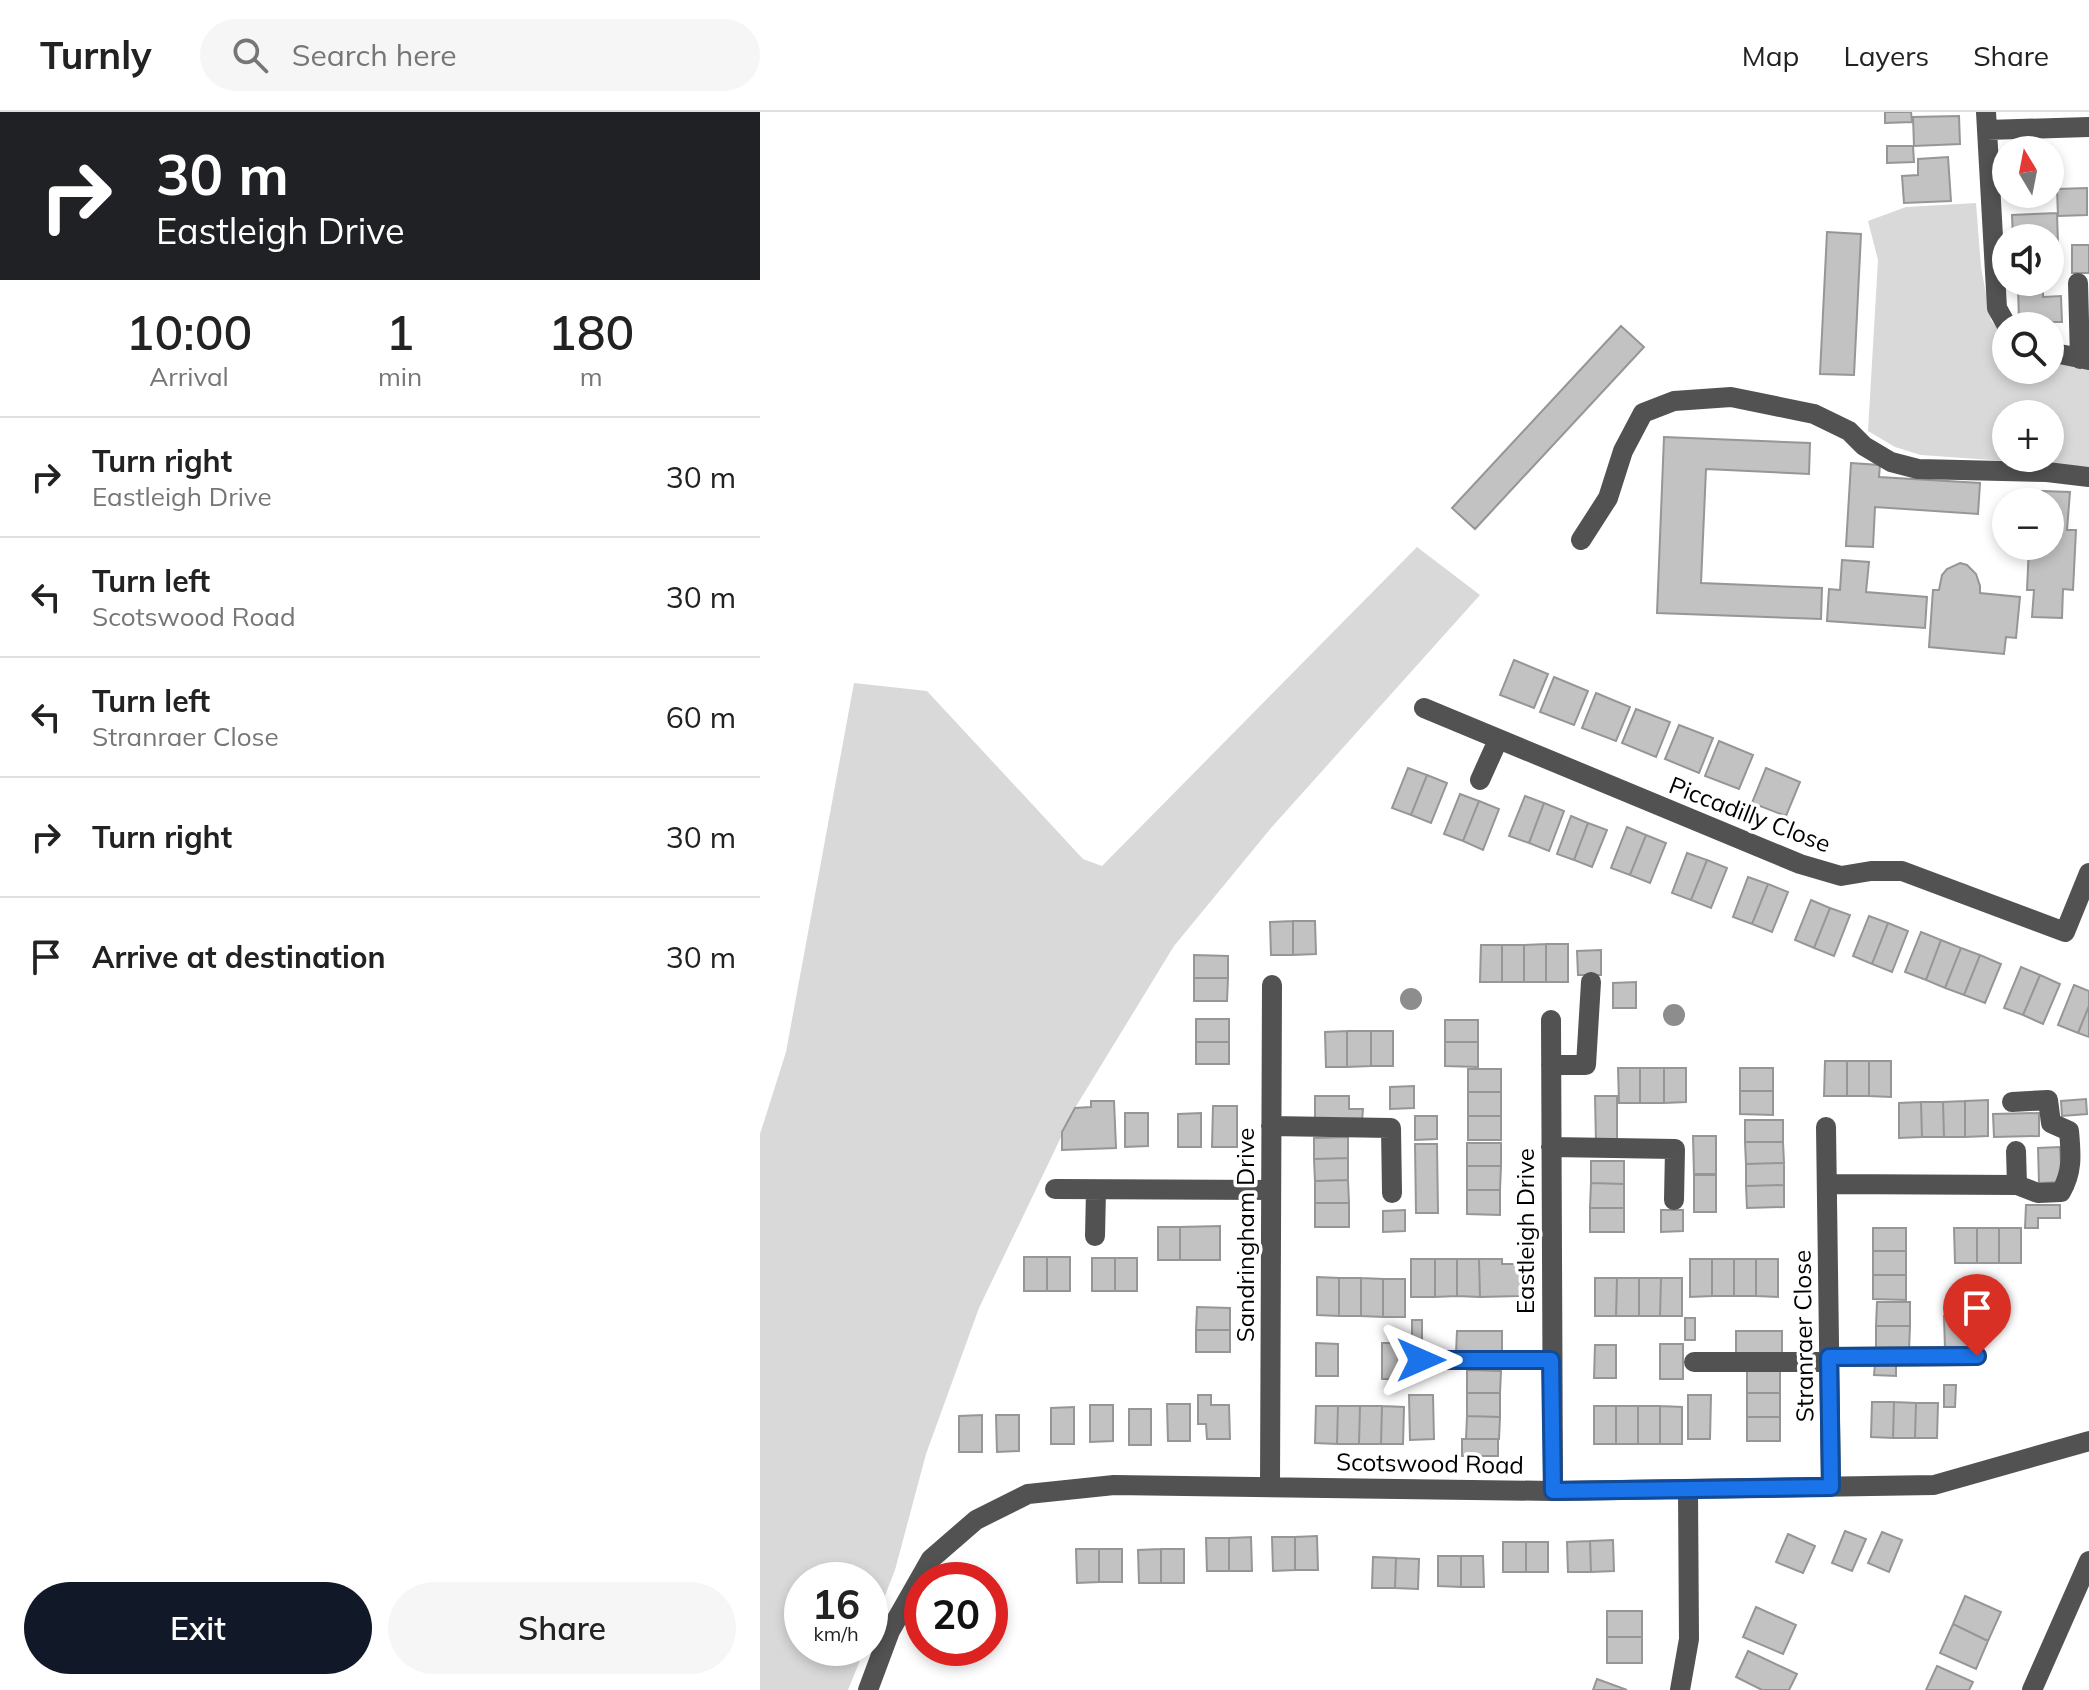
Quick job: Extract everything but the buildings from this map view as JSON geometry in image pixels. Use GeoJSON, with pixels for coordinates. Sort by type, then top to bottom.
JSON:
{"type":"FeatureCollection","features":[{"type":"Feature","properties":{"kind":"street"},"geometry":{"type":"LineString","coordinates":[[1999,312],[1990,216],[1986,121],[2089,127]]}},
{"type":"Feature","properties":{"kind":"street"},"geometry":{"type":"LineString","coordinates":[[2064,355],[2085,360],[2078,283]]}},
{"type":"Feature","properties":{"kind":"street"},"geometry":{"type":"LineString","coordinates":[[1581,540],[1608,498],[1623,451],[1643,413],[1674,401],[1731,397],[1814,414],[1849,431],[1864,446],[1891,462],[1918,469],[2047,472],[2089,477]]}},
{"type":"Feature","properties":{"kind":"street","name":"Piccadilly Close"},"geometry":{"type":"LineString","coordinates":[[1424,708],[1800,864],[1841,876],[1871,871],[1902,871],[2065,932],[2089,873]]}},
{"type":"Feature","properties":{"kind":"street"},"geometry":{"type":"LineString","coordinates":[[1480,780],[1498,740]]}},
{"type":"Feature","properties":{"kind":"street"},"geometry":{"type":"LineString","coordinates":[[1551,1065],[1586,1065],[1591,982]]}},
{"type":"Feature","properties":{"kind":"street","name":"Sandringham Drive"},"geometry":{"type":"LineString","coordinates":[[1270,1486],[1272,985]]}},
{"type":"Feature","properties":{"kind":"street","name":"Eastleigh Drive"},"geometry":{"type":"LineString","coordinates":[[1551,1020],[1553,1491]]}},
{"type":"Feature","properties":{"kind":"street"},"geometry":{"type":"LineString","coordinates":[[1828,1184],[2017,1185],[2038,1193],[2061,1192],[2069,1179],[2072,1164],[2069,1131],[2051,1123],[2048,1100],[2012,1102]]}},
{"type":"Feature","properties":{"kind":"street"},"geometry":{"type":"LineString","coordinates":[[1271,1126],[1391,1128],[1392,1193]]}},
{"type":"Feature","properties":{"kind":"street","name":"Stranraer Close"},"geometry":{"type":"LineString","coordinates":[[1826,1127],[1831,1487]]}},
{"type":"Feature","properties":{"kind":"street"},"geometry":{"type":"LineString","coordinates":[[1551,1147],[1675,1149],[1674,1200]]}},
{"type":"Feature","properties":{"kind":"street"},"geometry":{"type":"LineString","coordinates":[[2016,1151],[2017,1185]]}},
{"type":"Feature","properties":{"kind":"street"},"geometry":{"type":"LineString","coordinates":[[1055,1189],[1271,1190]]}},
{"type":"Feature","properties":{"kind":"street"},"geometry":{"type":"LineString","coordinates":[[1095,1236],[1096,1190]]}},
{"type":"Feature","properties":{"kind":"street"},"geometry":{"type":"LineString","coordinates":[[1694,1362],[1977,1356]]}},
{"type":"Feature","properties":{"kind":"street"},"geometry":{"type":"LineString","coordinates":[[1421,1360],[1551,1360]]}},
{"type":"Feature","properties":{"kind":"street","name":"Scotswood Road"},"geometry":{"type":"LineString","coordinates":[[868,1690],[890,1631],[931,1559],[976,1520],[1028,1494],[1114,1485],[1553,1491],[1934,1485],[2089,1441]]}},
{"type":"Feature","properties":{"kind":"street"},"geometry":{"type":"LineString","coordinates":[[1680,1690],[1689,1639],[1688,1490]]}},
{"type":"Feature","properties":{"kind":"street"},"geometry":{"type":"LineString","coordinates":[[2032,1690],[2089,1561]]}},
{"type":"Feature","properties":{"kind":"shaded area"},"geometry":{"type":"Polygon","coordinates":[[[1976,203],[1981,267],[1992,321],[1992,384],[2064,384],[2064,364],[2089,370],[2089,467],[2064,465],[2064,400],[1992,400],[1992,460],[1921,455],[1895,447],[1868,431],[1878,260],[1868,221],[1906,207],[1976,203]]]}},
{"type":"Feature","properties":{"kind":"shaded area"},"geometry":{"type":"Polygon","coordinates":[[[1417,547],[1480,595],[1271,828],[1174,946],[1075,1108],[979,1308],[926,1454],[888,1588],[888,1562],[784,1562],[784,1666],[858,1666],[848,1690],[760,1690],[760,1134],[786,1052],[854,683],[927,691],[1083,859],[1102,866],[1417,547]]]}},
{"type":"Feature","properties":{"kind":"route"},"geometry":{"type":"LineString","coordinates":[[1421,1360],[1551,1360],[1553,1491],[1661,1491],[1831,1487],[1829,1357],[1977,1356]]}}]}
